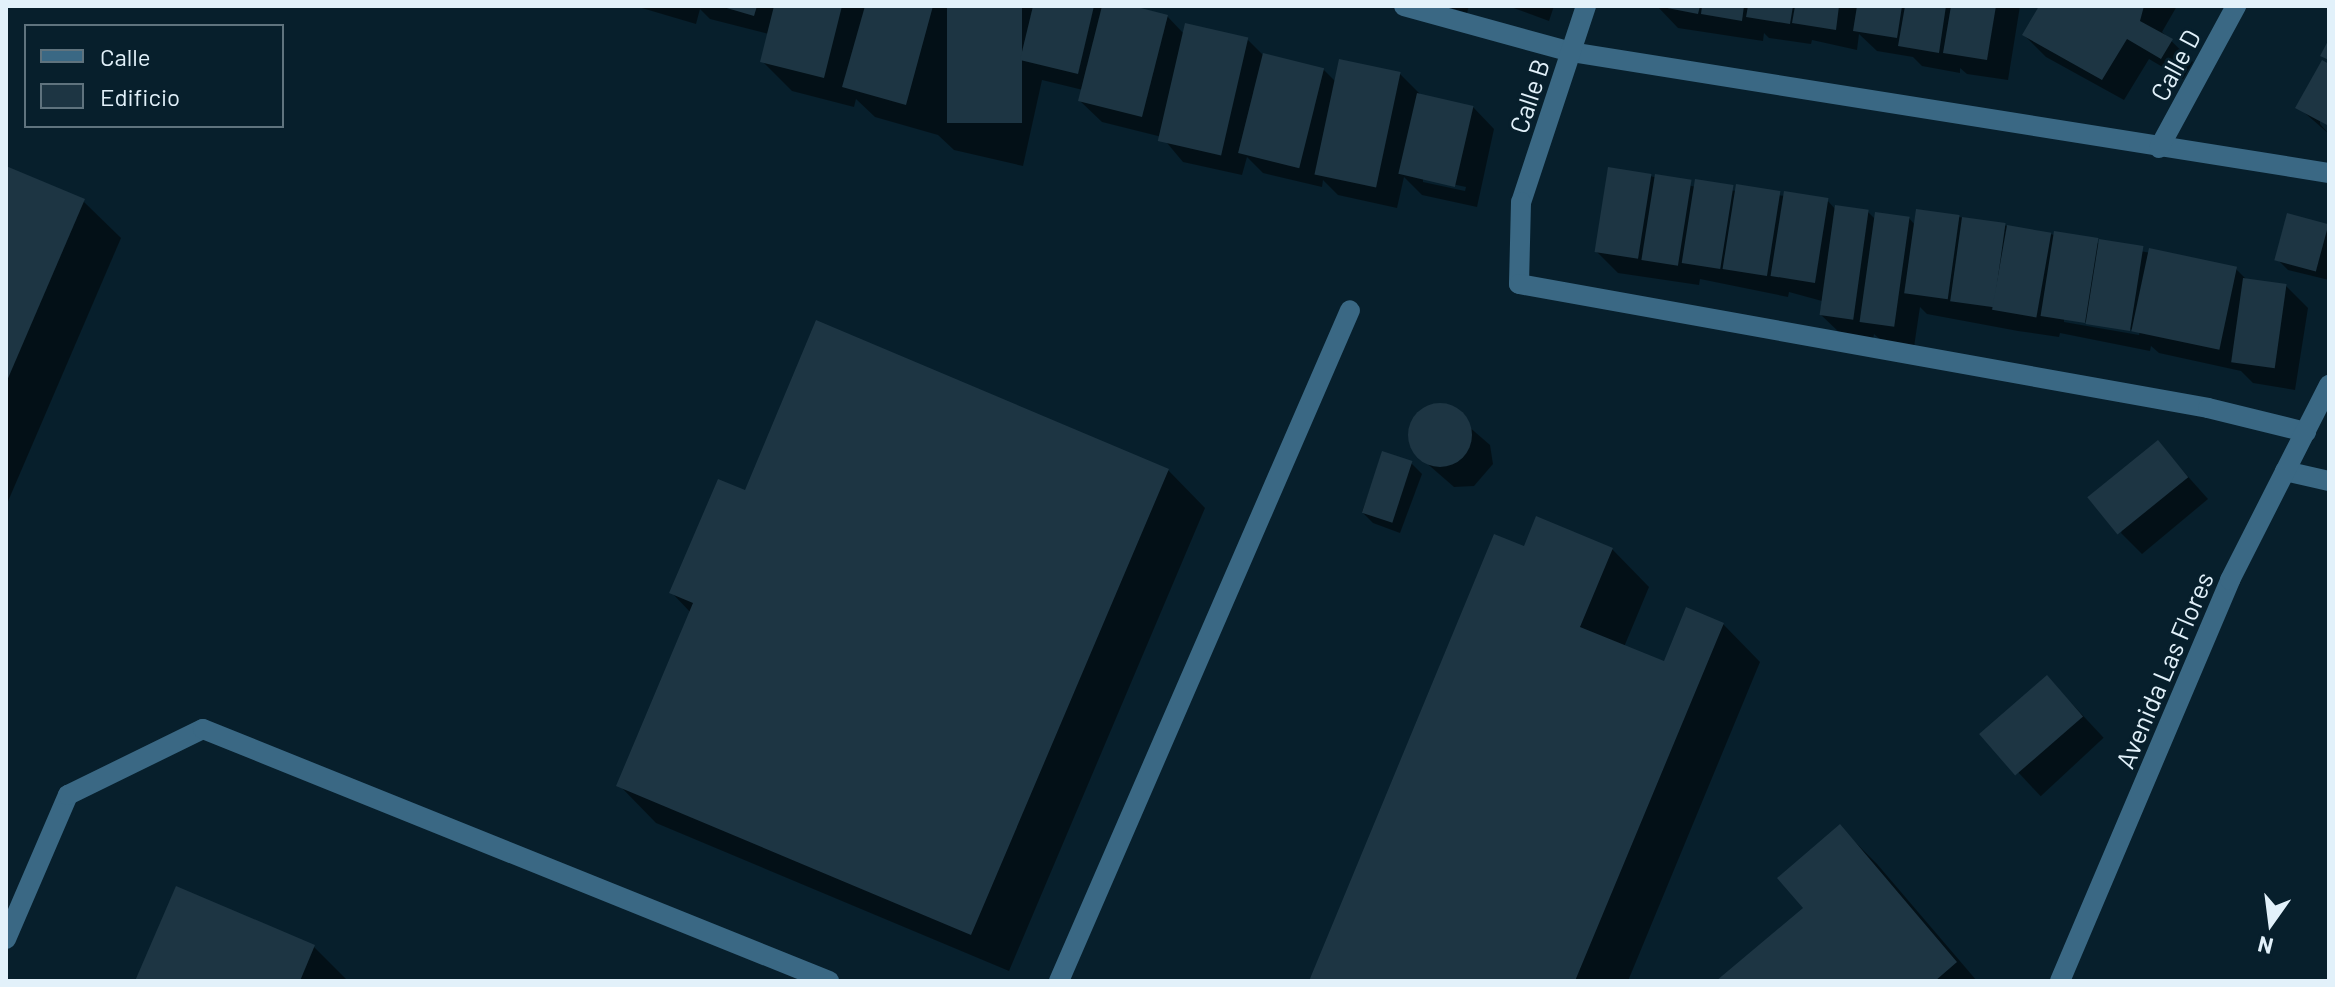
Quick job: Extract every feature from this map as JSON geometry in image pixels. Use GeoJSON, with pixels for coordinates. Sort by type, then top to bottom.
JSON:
{"type":"FeatureCollection","features":[{"type":"Feature","properties":{"kind":"street"},"geometry":{"type":"LineString","coordinates":[[1404,6],[1571,52],[2329,173]]}},
{"type":"Feature","properties":{"kind":"street","name":"Calle B"},"geometry":{"type":"LineString","coordinates":[[1586,6],[1521,202],[1519,284],[2208,408],[2306,432]]}},
{"type":"Feature","properties":{"kind":"street","name":"Calle D"},"geometry":{"type":"LineString","coordinates":[[2159,148],[2236,6]]}},
{"type":"Feature","properties":{"kind":"street"},"geometry":{"type":"LineString","coordinates":[[1059,981],[1350,310]]}},
{"type":"Feature","properties":{"kind":"street","name":"Avenida Las Flores"},"geometry":{"type":"LineString","coordinates":[[2060,981],[2230,580],[2329,385]]}},
{"type":"Feature","properties":{"kind":"street"},"geometry":{"type":"LineString","coordinates":[[2285,471],[2329,481]]}},
{"type":"Feature","properties":{"kind":"street"},"geometry":{"type":"LineString","coordinates":[[6,939],[68,795],[203,729],[829,981]]}},
{"type":"Feature","properties":{"kind":"building"},"geometry":{"type":"Polygon","coordinates":[[[720,6],[757,6],[754,16],[720,6]]]}},
{"type":"Feature","properties":{"kind":"building"},"geometry":{"type":"Polygon","coordinates":[[[774,6],[842,6],[824,78],[760,62],[774,6]]]}},
{"type":"Feature","properties":{"kind":"building"},"geometry":{"type":"Polygon","coordinates":[[[865,6],[933,6],[906,105],[842,87],[865,6]]]}},
{"type":"Feature","properties":{"kind":"building"},"geometry":{"type":"Polygon","coordinates":[[[947,6],[1022,6],[1022,123],[947,123],[947,6]]]}},
{"type":"Feature","properties":{"kind":"building"},"geometry":{"type":"Polygon","coordinates":[[[1033,6],[1094,6],[1078,74],[1020,60],[1033,6]]]}},
{"type":"Feature","properties":{"kind":"building"},"geometry":{"type":"Polygon","coordinates":[[[1102,6],[1133,6],[1168,15],[1142,117],[1078,101],[1102,6]]]}},
{"type":"Feature","properties":{"kind":"building"},"geometry":{"type":"Polygon","coordinates":[[[1657,6],[1700,6],[1698,14],[1657,6]]]}},
{"type":"Feature","properties":{"kind":"building"},"geometry":{"type":"Polygon","coordinates":[[[1702,6],[1744,6],[1742,21],[1701,14],[1702,6]]]}},
{"type":"Feature","properties":{"kind":"building"},"geometry":{"type":"Polygon","coordinates":[[[1748,6],[1793,6],[1790,24],[1746,17],[1748,6]]]}},
{"type":"Feature","properties":{"kind":"building"},"geometry":{"type":"Polygon","coordinates":[[[1795,6],[1839,6],[1836,30],[1792,23],[1795,6]]]}},
{"type":"Feature","properties":{"kind":"building"},"geometry":{"type":"Polygon","coordinates":[[[1857,6],[1902,6],[1897,38],[1853,31],[1857,6]]]}},
{"type":"Feature","properties":{"kind":"building"},"geometry":{"type":"Polygon","coordinates":[[[1905,6],[1946,6],[1939,53],[1898,46],[1905,6]]]}},
{"type":"Feature","properties":{"kind":"building"},"geometry":{"type":"Polygon","coordinates":[[[1951,6],[1996,6],[1987,60],[1943,53],[1951,6]]]}},
{"type":"Feature","properties":{"kind":"building"},"geometry":{"type":"Polygon","coordinates":[[[2039,6],[2144,6],[2140,21],[2173,39],[2161,59],[2127,39],[2102,80],[2022,35],[2039,6]]]}},
{"type":"Feature","properties":{"kind":"building"},"geometry":{"type":"Polygon","coordinates":[[[1185,23],[1248,38],[1221,156],[1158,141],[1185,23]]]}},
{"type":"Feature","properties":{"kind":"building"},"geometry":{"type":"Polygon","coordinates":[[[2329,39],[2329,60],[2320,56],[2329,39]]]}},
{"type":"Feature","properties":{"kind":"building"},"geometry":{"type":"Polygon","coordinates":[[[1263,53],[1324,68],[1299,168],[1238,153],[1263,53]]]}},
{"type":"Feature","properties":{"kind":"building"},"geometry":{"type":"Polygon","coordinates":[[[1339,59],[1401,72],[1376,188],[1314,174],[1339,59]]]}},
{"type":"Feature","properties":{"kind":"building"},"geometry":{"type":"Polygon","coordinates":[[[2322,60],[2329,64],[2327,125],[2295,108],[2322,60]]]}},
{"type":"Feature","properties":{"kind":"building"},"geometry":{"type":"Polygon","coordinates":[[[1417,93],[1474,106],[1455,187],[1398,174],[1417,93]]]}},
{"type":"Feature","properties":{"kind":"building"},"geometry":{"type":"Polygon","coordinates":[[[6,166],[85,199],[6,383],[6,166]]]}},
{"type":"Feature","properties":{"kind":"building"},"geometry":{"type":"Polygon","coordinates":[[[1608,167],[1651,174],[1638,259],[1595,252],[1608,167]]]}},
{"type":"Feature","properties":{"kind":"building"},"geometry":{"type":"Polygon","coordinates":[[[1655,174],[1692,180],[1678,266],[1641,260],[1655,174]]]}},
{"type":"Feature","properties":{"kind":"building"},"geometry":{"type":"Polygon","coordinates":[[[1695,179],[1734,185],[1720,269],[1682,263],[1695,179]]]}},
{"type":"Feature","properties":{"kind":"building"},"geometry":{"type":"Polygon","coordinates":[[[1736,184],[1780,191],[1767,276],[1723,269],[1736,184]]]}},
{"type":"Feature","properties":{"kind":"building"},"geometry":{"type":"Polygon","coordinates":[[[1784,191],[1828,198],[1815,283],[1771,276],[1784,191]]]}},
{"type":"Feature","properties":{"kind":"building"},"geometry":{"type":"Polygon","coordinates":[[[1835,205],[1869,210],[1853,320],[1820,315],[1835,205]]]}},
{"type":"Feature","properties":{"kind":"building"},"geometry":{"type":"Polygon","coordinates":[[[1916,209],[1960,215],[1948,299],[1904,293],[1916,209]]]}},
{"type":"Feature","properties":{"kind":"building"},"geometry":{"type":"Polygon","coordinates":[[[1875,212],[1910,217],[1894,327],[1860,322],[1875,212]]]}},
{"type":"Feature","properties":{"kind":"building"},"geometry":{"type":"Polygon","coordinates":[[[2287,213],[2329,224],[2316,271],[2274,260],[2287,213]]]}},
{"type":"Feature","properties":{"kind":"building"},"geometry":{"type":"Polygon","coordinates":[[[1962,217],[2006,223],[1994,307],[1950,301],[1962,217]]]}},
{"type":"Feature","properties":{"kind":"building"},"geometry":{"type":"Polygon","coordinates":[[[2007,225],[2051,233],[2036,318],[1992,310],[2007,225]]]}},
{"type":"Feature","properties":{"kind":"building"},"geometry":{"type":"Polygon","coordinates":[[[2054,231],[2098,238],[2085,323],[2041,316],[2054,231]]]}},
{"type":"Feature","properties":{"kind":"building"},"geometry":{"type":"Polygon","coordinates":[[[2099,239],[2143,246],[2130,331],[2086,324],[2099,239]]]}},
{"type":"Feature","properties":{"kind":"building"},"geometry":{"type":"Polygon","coordinates":[[[2149,248],[2237,267],[2219,350],[2131,331],[2149,248]]]}},
{"type":"Feature","properties":{"kind":"building"},"geometry":{"type":"Polygon","coordinates":[[[2243,278],[2287,284],[2275,368],[2231,362],[2243,278]]]}},
{"type":"Feature","properties":{"kind":"building"},"geometry":{"type":"Polygon","coordinates":[[[816,320],[1169,469],[971,935],[616,786],[693,603],[669,593],[718,479],[745,490],[816,320]]]}},
{"type":"Feature","properties":{"kind":"building"},"geometry":{"type":"Polygon","coordinates":[[[1440,403],[1452,405],[1463,412],[1470,423],[1470,447],[1463,458],[1452,465],[1440,467],[1428,465],[1417,458],[1410,447],[1408,435],[1410,423],[1417,412],[1428,405],[1440,403]]]}},
{"type":"Feature","properties":{"kind":"building"},"geometry":{"type":"Polygon","coordinates":[[[2158,440],[2188,477],[2117,535],[2087,497],[2158,440]]]}},
{"type":"Feature","properties":{"kind":"building"},"geometry":{"type":"Polygon","coordinates":[[[1382,451],[1412,461],[1392,523],[1362,513],[1382,451]]]}},
{"type":"Feature","properties":{"kind":"building"},"geometry":{"type":"Polygon","coordinates":[[[1536,516],[1613,548],[1580,627],[1664,661],[1686,607],[1724,623],[1575,981],[1309,981],[1494,534],[1524,546],[1536,516]]]}},
{"type":"Feature","properties":{"kind":"building"},"geometry":{"type":"Polygon","coordinates":[[[2047,675],[2083,717],[2015,776],[1979,734],[2047,675]]]}},
{"type":"Feature","properties":{"kind":"building"},"geometry":{"type":"Polygon","coordinates":[[[1840,824],[1957,962],[1935,981],[1716,981],[1803,908],[1777,878],[1840,824]]]}},
{"type":"Feature","properties":{"kind":"building"},"geometry":{"type":"Polygon","coordinates":[[[176,886],[315,945],[300,981],[135,981],[176,886]]]}}]}
